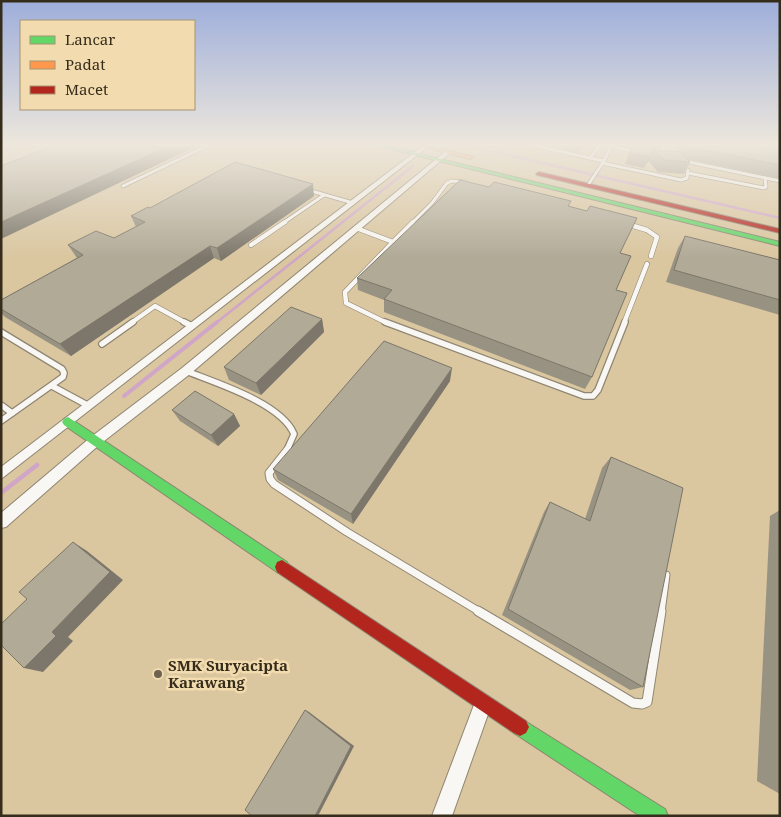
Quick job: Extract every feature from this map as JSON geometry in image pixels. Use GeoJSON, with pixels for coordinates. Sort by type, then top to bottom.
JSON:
{"type":"FeatureCollection","features":[{"type":"Feature","properties":{"kind":"street"},"geometry":{"type":"LineString","coordinates":[[1,474],[192,326],[354,204],[379,182]]}},
{"type":"Feature","properties":{"kind":"street"},"geometry":{"type":"LineString","coordinates":[[1,522],[95,441],[186,371],[412,182]]}},
{"type":"Feature","properties":{"kind":"street"},"geometry":{"type":"LineString","coordinates":[[525,182],[780,244]]}},
{"type":"Feature","properties":{"kind":"street"},"geometry":{"type":"LineString","coordinates":[[585,182],[780,231]]}},
{"type":"Feature","properties":{"kind":"street"},"geometry":{"type":"LineString","coordinates":[[68,422],[482,703],[658,816]]}},
{"type":"Feature","properties":{"kind":"street"},"geometry":{"type":"LineString","coordinates":[[442,816],[482,703]]}},
{"type":"Feature","properties":{"kind":"lane"},"geometry":{"type":"LineString","coordinates":[[123,186],[131,182]]}},
{"type":"Feature","properties":{"kind":"lane"},"geometry":{"type":"LineString","coordinates":[[453,182],[447,183],[432,203],[345,292],[346,303],[398,328],[584,396],[593,396],[598,390],[647,264]]}},
{"type":"Feature","properties":{"kind":"lane"},"geometry":{"type":"LineString","coordinates":[[463,182],[469,184]]}},
{"type":"Feature","properties":{"kind":"lane"},"geometry":{"type":"LineString","coordinates":[[736,182],[766,188],[765,182]]}},
{"type":"Feature","properties":{"kind":"lane"},"geometry":{"type":"LineString","coordinates":[[299,187],[354,204]]}},
{"type":"Feature","properties":{"kind":"lane"},"geometry":{"type":"LineString","coordinates":[[251,244],[324,195]]}},
{"type":"Feature","properties":{"kind":"lane"},"geometry":{"type":"LineString","coordinates":[[623,223],[654,233],[657,237],[650,256]]}},
{"type":"Feature","properties":{"kind":"lane"},"geometry":{"type":"LineString","coordinates":[[356,228],[393,242]]}},
{"type":"Feature","properties":{"kind":"lane"},"geometry":{"type":"LineString","coordinates":[[102,344],[155,306],[192,326]]}},
{"type":"Feature","properties":{"kind":"lane"},"geometry":{"type":"LineString","coordinates":[[1,332],[62,369],[64,373],[63,377],[52,386],[1,421]]}},
{"type":"Feature","properties":{"kind":"lane"},"geometry":{"type":"LineString","coordinates":[[186,371],[265,406],[291,424],[294,433],[289,448],[269,473],[270,479],[274,484],[347,532],[633,703],[642,704],[647,702],[666,575]]}},
{"type":"Feature","properties":{"kind":"lane"},"geometry":{"type":"LineString","coordinates":[[52,386],[88,406]]}},
{"type":"Feature","properties":{"kind":"lane"},"geometry":{"type":"LineString","coordinates":[[1,405],[12,413]]}},
{"type":"Feature","properties":{"kind":"lane"},"geometry":{"type":"LineString","coordinates":[[633,816],[634,800]]}},
{"type":"Feature","properties":{"kind":"shaded area"},"geometry":{"type":"Polygon","coordinates":[[[1,182],[780,182],[780,816],[1,816],[1,182]]]}},
{"type":"Feature","properties":{"kind":"building"},"geometry":{"type":"Polygon","coordinates":[[[1,182],[89,182],[1,222],[1,182]]]}},
{"type":"Feature","properties":{"kind":"building"},"geometry":{"type":"Polygon","coordinates":[[[198,182],[306,182],[313,184],[217,248],[210,246],[60,344],[1,309],[1,300],[83,255],[68,245],[96,231],[114,238],[145,222],[131,216],[148,207],[150,208],[198,182]]]}},
{"type":"Feature","properties":{"kind":"building"},"geometry":{"type":"Polygon","coordinates":[[[458,182],[469,182],[489,187],[495,182],[571,201],[568,206],[587,211],[590,206],[637,218],[620,253],[631,256],[616,290],[627,293],[592,377],[384,299],[392,290],[357,278],[458,182]]]}},
{"type":"Feature","properties":{"kind":"building"},"geometry":{"type":"Polygon","coordinates":[[[685,236],[780,260],[780,300],[674,270],[685,236]]]}},
{"type":"Feature","properties":{"kind":"building"},"geometry":{"type":"Polygon","coordinates":[[[291,307],[322,319],[256,383],[224,367],[291,307]]]}},
{"type":"Feature","properties":{"kind":"building"},"geometry":{"type":"Polygon","coordinates":[[[384,341],[452,368],[351,514],[273,469],[384,341]]]}},
{"type":"Feature","properties":{"kind":"building"},"geometry":{"type":"Polygon","coordinates":[[[195,391],[234,414],[211,435],[172,410],[195,391]]]}},
{"type":"Feature","properties":{"kind":"building"},"geometry":{"type":"Polygon","coordinates":[[[611,457],[683,488],[643,687],[508,609],[550,502],[590,521],[611,457]]]}},
{"type":"Feature","properties":{"kind":"building"},"geometry":{"type":"Polygon","coordinates":[[[73,542],[110,572],[52,632],[56,636],[24,668],[1,645],[1,624],[27,599],[19,592],[73,542]]]}},
{"type":"Feature","properties":{"kind":"building"},"geometry":{"type":"Polygon","coordinates":[[[305,710],[351,746],[315,816],[252,816],[245,810],[305,710]]]}},
{"type":"Feature","properties":{"kind":"waterway"},"geometry":{"type":"LineString","coordinates":[[216,323],[393,182]]}},
{"type":"Feature","properties":{"kind":"waterway"},"geometry":{"type":"LineString","coordinates":[[625,182],[780,218]]}},
{"type":"Feature","properties":{"kind":"waterway"},"geometry":{"type":"LineString","coordinates":[[124,396],[217,322]]}},
{"type":"Feature","properties":{"kind":"waterway"},"geometry":{"type":"LineString","coordinates":[[1,493],[37,465]]}},
{"type":"Feature","properties":{"kind":"traffic: fast"},"geometry":{"type":"LineString","coordinates":[[528,182],[780,244]]}},
{"type":"Feature","properties":{"kind":"traffic: fast"},"geometry":{"type":"LineString","coordinates":[[68,422],[282,567]]}},
{"type":"Feature","properties":{"kind":"traffic: fast"},"geometry":{"type":"LineString","coordinates":[[520,727],[658,816]]}},
{"type":"Feature","properties":{"kind":"traffic: jam"},"geometry":{"type":"LineString","coordinates":[[573,182],[780,231]]}},
{"type":"Feature","properties":{"kind":"traffic: jam"},"geometry":{"type":"LineString","coordinates":[[282,567],[520,727]]}},
{"type":"Feature","properties":{"kind":"place","name":"SMK Suryacipta Karawang"},"geometry":{"type":"Point","coordinates":[158,674]}}]}
